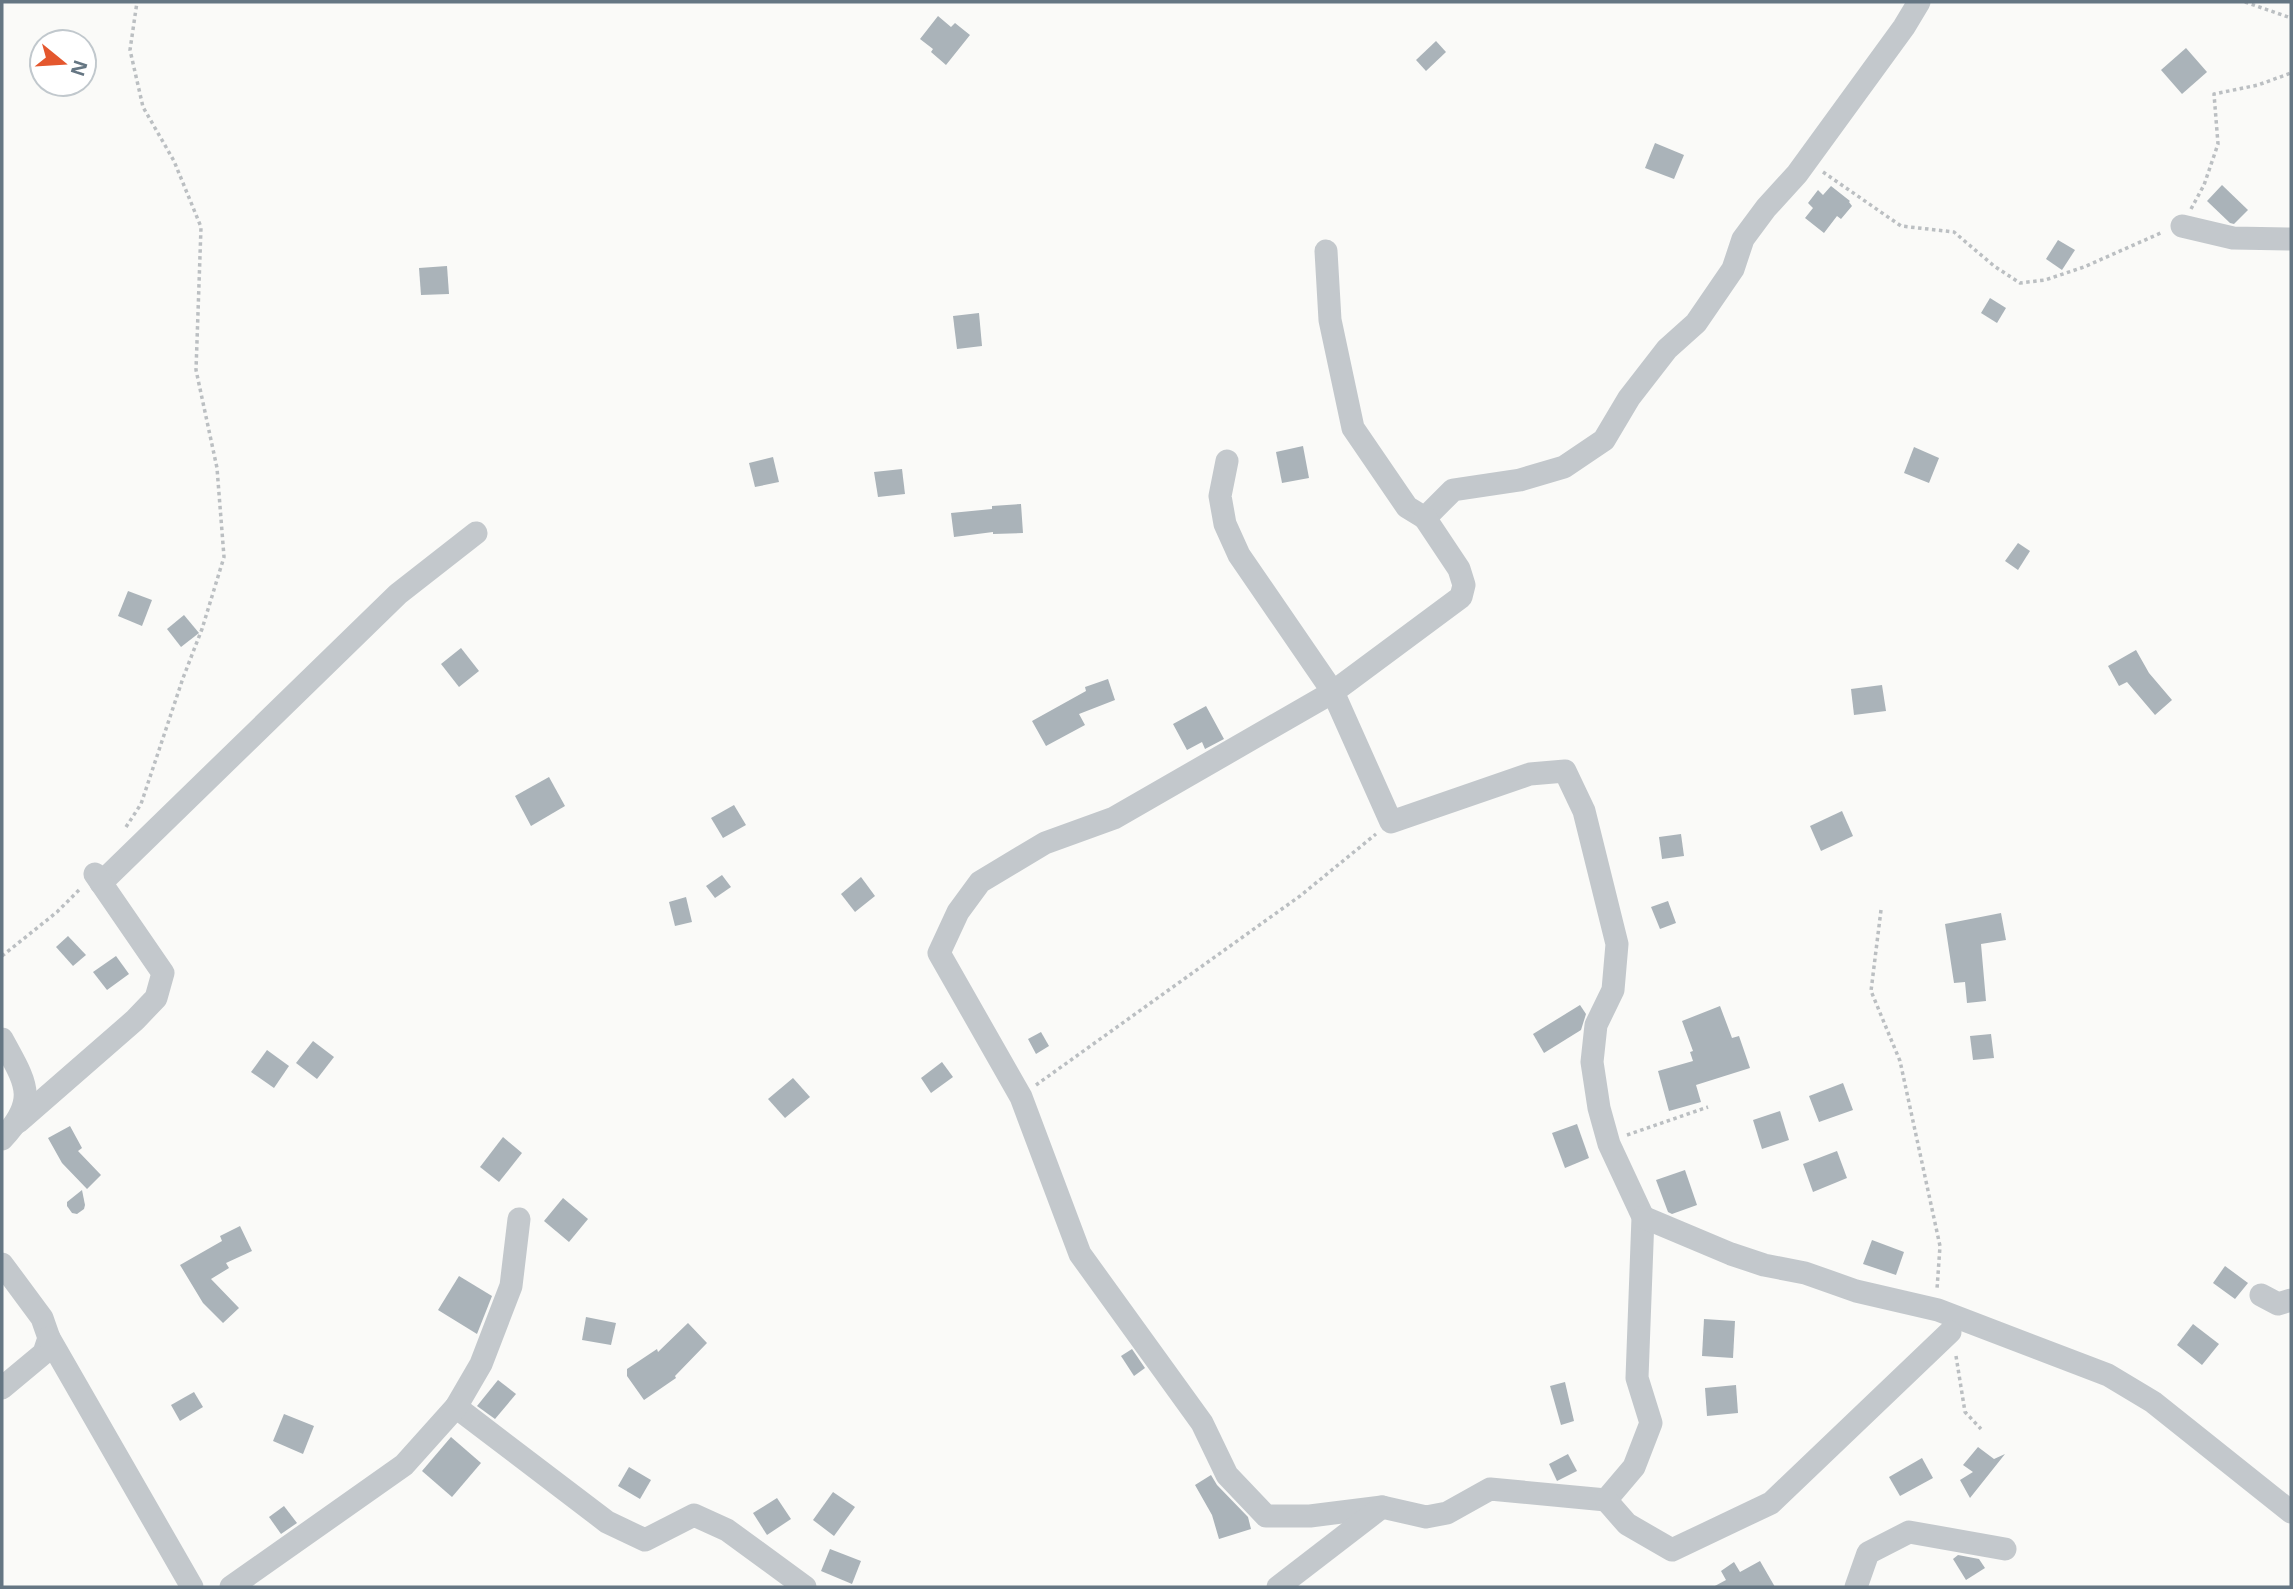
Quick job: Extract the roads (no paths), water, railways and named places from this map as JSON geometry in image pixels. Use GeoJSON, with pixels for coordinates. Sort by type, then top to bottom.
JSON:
{"type":"FeatureCollection","features":[{"type":"Feature","properties":{"kind":"street"},"geometry":{"type":"LineString","coordinates":[[1425,518],[1453,490],[1520,480],[1564,467],[1604,440],[1629,398],[1659,359],[1696,323],[1733,269],[1743,239],[1807,160],[1904,27],[1919,2]]}},
{"type":"Feature","properties":{"kind":"street"},"geometry":{"type":"LineString","coordinates":[[2182,226],[2233,238],[2291,239]]}},
{"type":"Feature","properties":{"kind":"street"},"geometry":{"type":"LineString","coordinates":[[1325,251],[1330,320],[1353,428],[1407,507],[1425,518],[1458,569],[1464,585],[1461,597],[1333,692],[1114,818],[1045,843],[980,882],[957,912],[939,953],[1021,1097],[1080,1254],[1202,1423],[1227,1475],[1266,1516],[1310,1516],[1382,1507],[1426,1517],[1447,1513],[1490,1489],[1606,1500],[1626,1524],[1672,1550],[1771,1503],[1950,1332]]}},
{"type":"Feature","properties":{"kind":"street"},"geometry":{"type":"LineString","coordinates":[[1227,461],[1220,496],[1225,524],[1239,555],[1333,692],[1391,822],[1530,774],[1565,771],[1584,811],[1617,944],[1613,990],[1596,1025],[1592,1062],[1599,1108],[1609,1144],[1643,1217],[1637,1378],[1651,1423],[1634,1467],[1606,1500]]}},
{"type":"Feature","properties":{"kind":"street"},"geometry":{"type":"LineString","coordinates":[[2,1139],[156,998],[163,973],[98,878],[398,594],[476,533]]}},
{"type":"Feature","properties":{"kind":"street"},"geometry":{"type":"LineString","coordinates":[[2,1039],[23,1077],[26,1102],[18,1122]]}},
{"type":"Feature","properties":{"kind":"street"},"geometry":{"type":"LineString","coordinates":[[1643,1217],[1742,1258],[1805,1273],[1856,1291],[1938,1310],[2108,1375],[2153,1402],[2291,1512]]}},
{"type":"Feature","properties":{"kind":"street"},"geometry":{"type":"LineString","coordinates":[[231,1587],[404,1465],[456,1407],[481,1364],[511,1286],[519,1219]]}},
{"type":"Feature","properties":{"kind":"street"},"geometry":{"type":"LineString","coordinates":[[2,1264],[42,1318],[49,1338],[192,1587]]}},
{"type":"Feature","properties":{"kind":"street"},"geometry":{"type":"LineString","coordinates":[[2261,1295],[2278,1304],[2290,1302]]}},
{"type":"Feature","properties":{"kind":"street"},"geometry":{"type":"LineString","coordinates":[[2,1388],[44,1353],[49,1338]]}},
{"type":"Feature","properties":{"kind":"street"},"geometry":{"type":"LineString","coordinates":[[456,1407],[607,1522],[645,1539],[694,1515],[727,1530],[805,1587]]}},
{"type":"Feature","properties":{"kind":"street"},"geometry":{"type":"LineString","coordinates":[[1278,1587],[1382,1507]]}},
{"type":"Feature","properties":{"kind":"street"},"geometry":{"type":"LineString","coordinates":[[1856,1587],[1868,1553],[1909,1532],[2005,1549]]}}]}
